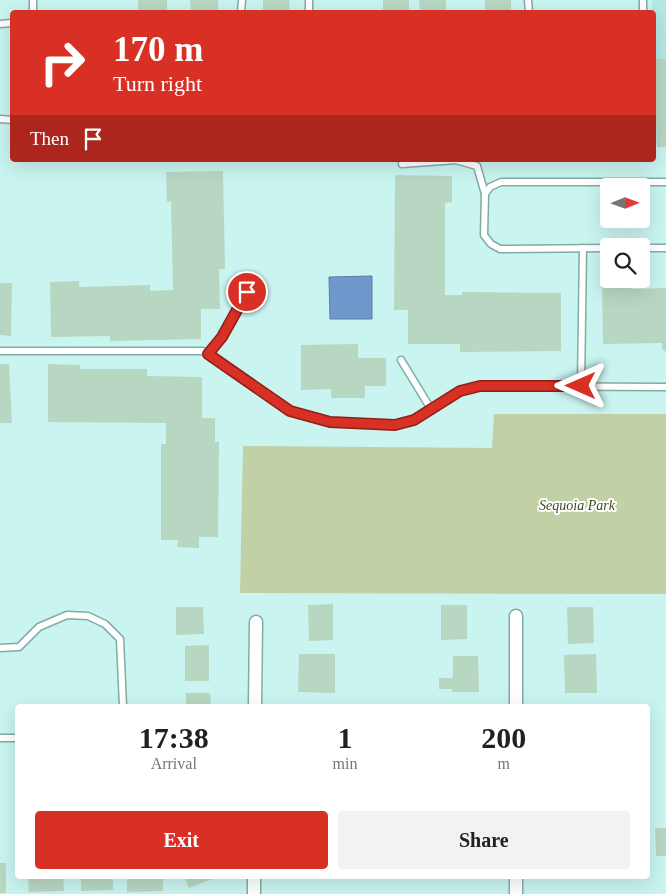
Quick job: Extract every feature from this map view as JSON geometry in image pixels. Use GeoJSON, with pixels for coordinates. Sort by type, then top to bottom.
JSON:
{"type":"FeatureCollection","features":[{"type":"Feature","properties":{"kind":"street"},"geometry":{"type":"LineString","coordinates":[[516,616],[516,704]]}},
{"type":"Feature","properties":{"kind":"street"},"geometry":{"type":"LineString","coordinates":[[256,622],[256,704]]}},
{"type":"Feature","properties":{"kind":"street"},"geometry":{"type":"LineString","coordinates":[[254,879],[254,894]]}},
{"type":"Feature","properties":{"kind":"street"},"geometry":{"type":"LineString","coordinates":[[516,879],[516,894]]}},
{"type":"Feature","properties":{"kind":"lane"},"geometry":{"type":"LineString","coordinates":[[402,164],[429,162]]}},
{"type":"Feature","properties":{"kind":"lane"},"geometry":{"type":"LineString","coordinates":[[463,162],[477,166],[485,194],[484,235],[491,244],[500,249],[600,248]]}},
{"type":"Feature","properties":{"kind":"lane"},"geometry":{"type":"LineString","coordinates":[[485,194],[490,187],[501,182],[666,182]]}},
{"type":"Feature","properties":{"kind":"lane"},"geometry":{"type":"LineString","coordinates":[[581,386],[583,248]]}},
{"type":"Feature","properties":{"kind":"lane"},"geometry":{"type":"LineString","coordinates":[[650,248],[666,248]]}},
{"type":"Feature","properties":{"kind":"lane"},"geometry":{"type":"LineString","coordinates":[[208,354],[222,337],[247,292]]}},
{"type":"Feature","properties":{"kind":"lane"},"geometry":{"type":"LineString","coordinates":[[0,351],[203,351],[290,411],[330,422],[395,425],[414,420],[460,391],[480,386],[666,387]]}},
{"type":"Feature","properties":{"kind":"lane"},"geometry":{"type":"LineString","coordinates":[[401,360],[431,409]]}},
{"type":"Feature","properties":{"kind":"lane"},"geometry":{"type":"LineString","coordinates":[[0,648],[19,647],[39,627],[67,615],[88,616],[105,624],[120,639],[123,704]]}},
{"type":"Feature","properties":{"kind":"lane"},"geometry":{"type":"LineString","coordinates":[[0,738],[15,738]]}},
{"type":"Feature","properties":{"kind":"shaded area"},"geometry":{"type":"Polygon","coordinates":[[[652,0],[666,0],[666,144],[656,144],[656,10],[652,10],[652,0]]]}},
{"type":"Feature","properties":{"kind":"green space","name":"Sequoia Park"},"geometry":{"type":"Polygon","coordinates":[[[494,414],[666,414],[666,594],[240,593],[243,446],[492,448],[494,414]]]}},
{"type":"Feature","properties":{"kind":"water"},"geometry":{"type":"Polygon","coordinates":[[[372,276],[372,319],[330,319],[329,277],[372,276]]]}},
{"type":"Feature","properties":{"kind":"building"},"geometry":{"type":"Polygon","coordinates":[[[138,0],[167,0],[167,10],[138,10],[138,0]]]}},
{"type":"Feature","properties":{"kind":"building"},"geometry":{"type":"Polygon","coordinates":[[[190,0],[218,0],[218,10],[191,10],[190,0]]]}},
{"type":"Feature","properties":{"kind":"building"},"geometry":{"type":"Polygon","coordinates":[[[263,0],[289,0],[290,10],[263,10],[263,0]]]}},
{"type":"Feature","properties":{"kind":"building"},"geometry":{"type":"Polygon","coordinates":[[[383,0],[409,0],[409,10],[383,10],[383,0]]]}},
{"type":"Feature","properties":{"kind":"building"},"geometry":{"type":"Polygon","coordinates":[[[419,0],[446,0],[446,10],[420,10],[419,0]]]}},
{"type":"Feature","properties":{"kind":"building"},"geometry":{"type":"Polygon","coordinates":[[[485,0],[511,0],[511,10],[485,10],[485,0]]]}},
{"type":"Feature","properties":{"kind":"building"},"geometry":{"type":"Polygon","coordinates":[[[656,59],[666,59],[666,147],[657,147],[656,59]]]}},
{"type":"Feature","properties":{"kind":"building"},"geometry":{"type":"Polygon","coordinates":[[[223,171],[225,269],[219,269],[220,309],[201,309],[201,339],[110,341],[110,336],[51,337],[50,282],[79,281],[79,287],[150,285],[150,291],[173,290],[171,201],[167,202],[166,172],[223,171]]]}},
{"type":"Feature","properties":{"kind":"building"},"geometry":{"type":"Polygon","coordinates":[[[395,175],[452,176],[452,202],[445,203],[445,295],[462,295],[462,292],[561,293],[561,351],[460,352],[460,344],[408,344],[408,310],[394,310],[395,175]]]}},
{"type":"Feature","properties":{"kind":"building"},"geometry":{"type":"Polygon","coordinates":[[[0,283],[12,283],[11,336],[0,335],[0,283]]]}},
{"type":"Feature","properties":{"kind":"building"},"geometry":{"type":"Polygon","coordinates":[[[602,288],[666,288],[666,352],[662,349],[662,343],[603,344],[602,288]]]}},
{"type":"Feature","properties":{"kind":"building"},"geometry":{"type":"Polygon","coordinates":[[[358,344],[358,358],[386,358],[386,386],[365,386],[365,398],[331,398],[331,389],[301,390],[301,345],[358,344]]]}},
{"type":"Feature","properties":{"kind":"building"},"geometry":{"type":"Polygon","coordinates":[[[0,364],[9,364],[12,423],[0,423],[0,364]]]}},
{"type":"Feature","properties":{"kind":"building"},"geometry":{"type":"Polygon","coordinates":[[[48,364],[80,365],[80,369],[147,369],[147,376],[202,377],[202,418],[215,418],[215,442],[219,442],[218,537],[199,537],[199,548],[177,547],[178,540],[161,540],[161,444],[166,444],[166,423],[48,422],[48,364]]]}},
{"type":"Feature","properties":{"kind":"building"},"geometry":{"type":"Polygon","coordinates":[[[333,604],[333,640],[309,641],[308,605],[333,604]]]}},
{"type":"Feature","properties":{"kind":"building"},"geometry":{"type":"Polygon","coordinates":[[[441,605],[467,605],[467,639],[441,640],[441,605]]]}},
{"type":"Feature","properties":{"kind":"building"},"geometry":{"type":"Polygon","coordinates":[[[176,607],[203,607],[204,634],[176,635],[176,607]]]}},
{"type":"Feature","properties":{"kind":"building"},"geometry":{"type":"Polygon","coordinates":[[[567,607],[593,607],[594,643],[568,644],[567,607]]]}},
{"type":"Feature","properties":{"kind":"building"},"geometry":{"type":"Polygon","coordinates":[[[209,645],[209,681],[185,681],[185,646],[209,645]]]}},
{"type":"Feature","properties":{"kind":"building"},"geometry":{"type":"Polygon","coordinates":[[[299,654],[335,654],[335,693],[298,692],[299,654]]]}},
{"type":"Feature","properties":{"kind":"building"},"geometry":{"type":"Polygon","coordinates":[[[596,654],[597,693],[565,693],[564,655],[596,654]]]}},
{"type":"Feature","properties":{"kind":"building"},"geometry":{"type":"Polygon","coordinates":[[[453,656],[478,656],[479,692],[452,692],[452,689],[439,689],[439,678],[453,678],[453,656]]]}},
{"type":"Feature","properties":{"kind":"building"},"geometry":{"type":"Polygon","coordinates":[[[186,693],[210,693],[211,704],[186,704],[186,693]]]}},
{"type":"Feature","properties":{"kind":"building"},"geometry":{"type":"Polygon","coordinates":[[[655,828],[666,828],[666,856],[656,856],[655,828]]]}},
{"type":"Feature","properties":{"kind":"building"},"geometry":{"type":"Polygon","coordinates":[[[0,863],[6,863],[6,893],[0,893],[0,863]]]}},
{"type":"Feature","properties":{"kind":"building"},"geometry":{"type":"Polygon","coordinates":[[[28,879],[63,879],[64,891],[29,892],[28,879]]]}},
{"type":"Feature","properties":{"kind":"building"},"geometry":{"type":"Polygon","coordinates":[[[81,879],[113,879],[113,890],[81,891],[81,879]]]}},
{"type":"Feature","properties":{"kind":"building"},"geometry":{"type":"Polygon","coordinates":[[[127,879],[163,879],[163,891],[127,892],[127,879]]]}},
{"type":"Feature","properties":{"kind":"building"},"geometry":{"type":"Polygon","coordinates":[[[185,879],[212,879],[189,888],[185,879]]]}},
{"type":"Feature","properties":{"kind":"route"},"geometry":{"type":"LineString","coordinates":[[247,292],[222,337],[208,354],[290,411],[330,422],[395,425],[414,420],[460,391],[480,386],[581,386]]}}]}
